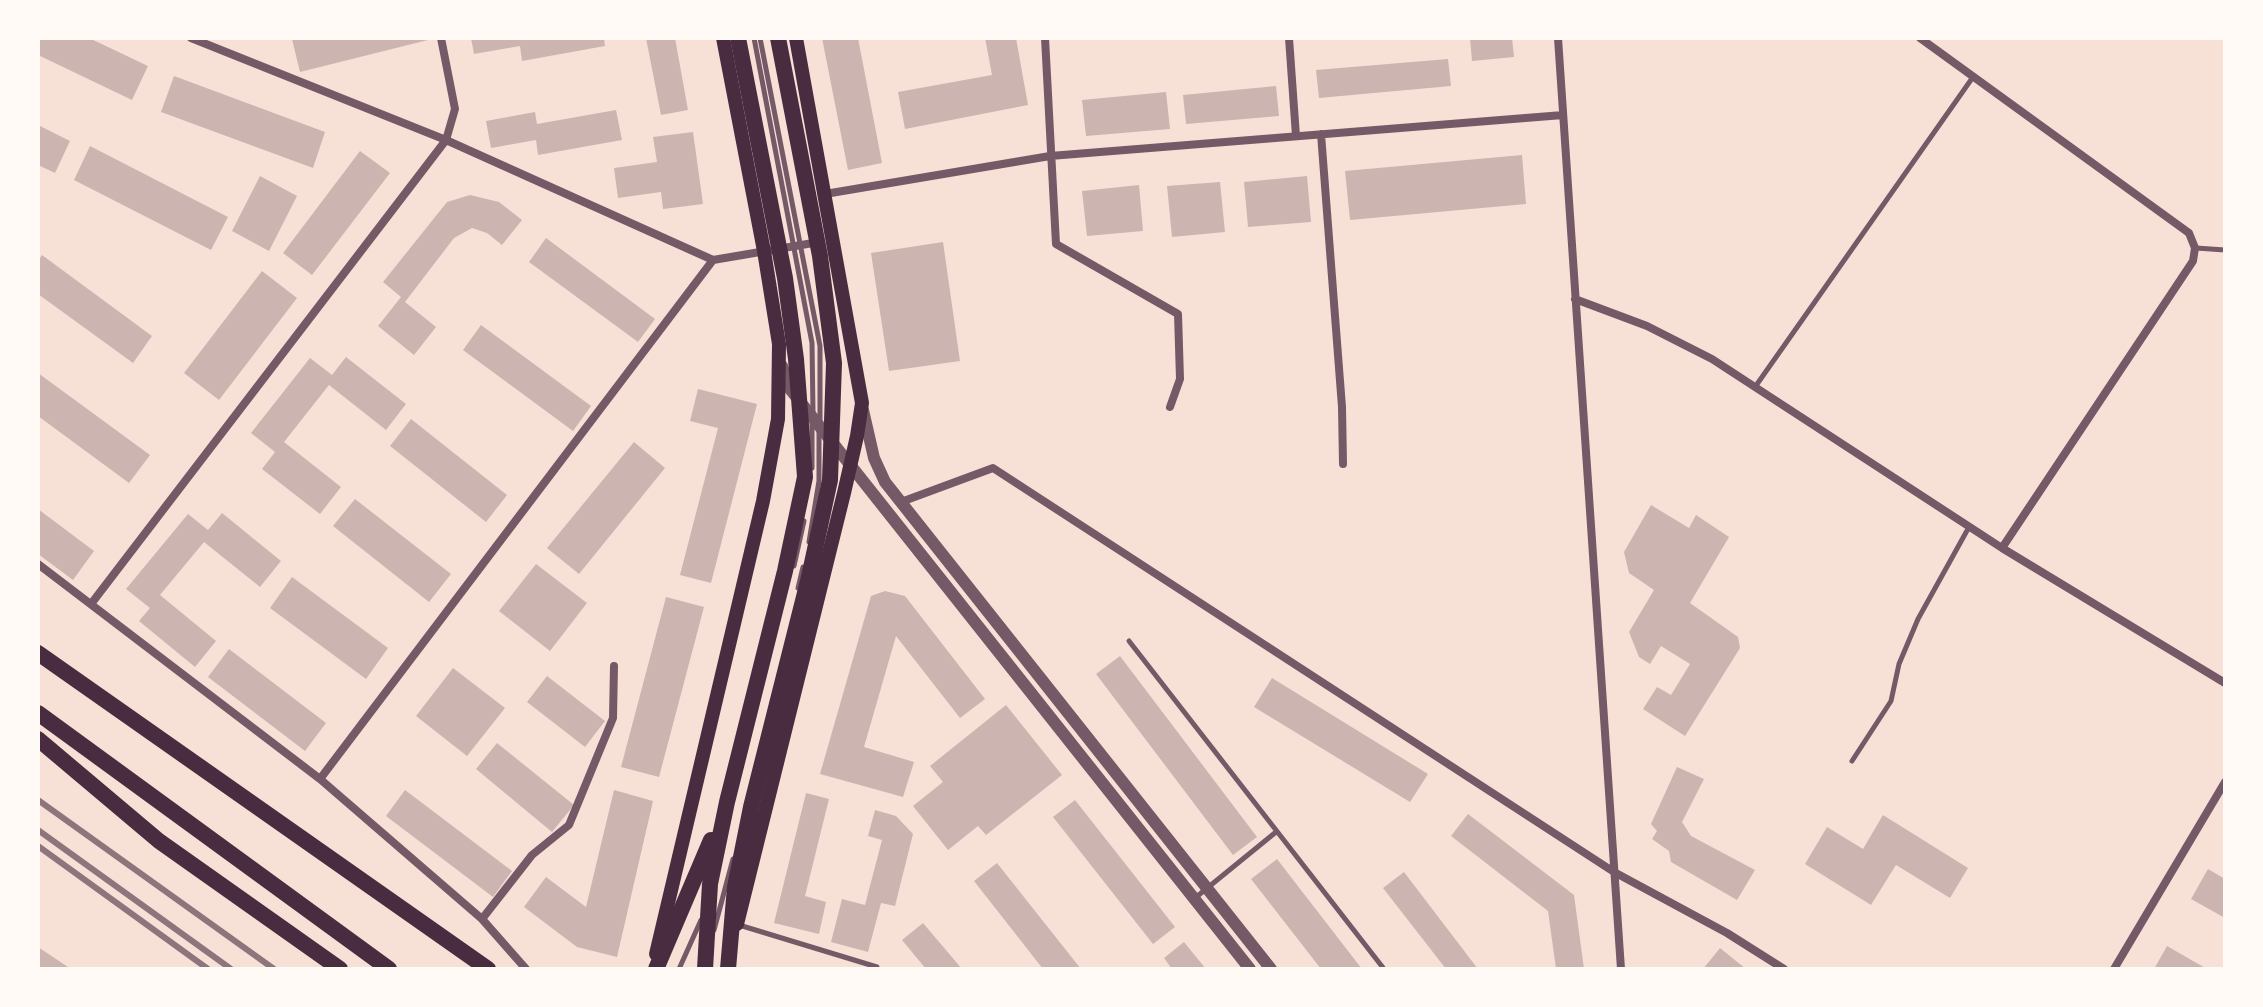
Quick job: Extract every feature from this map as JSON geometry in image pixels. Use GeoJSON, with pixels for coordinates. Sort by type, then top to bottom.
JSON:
{"type":"FeatureCollection","features":[{"type":"Feature","properties":{"kind":"highway"},"geometry":{"type":"LineString","coordinates":[[703,969],[710,884],[727,802],[785,571],[805,477],[796,359],[785,278],[738,38]]}},
{"type":"Feature","properties":{"kind":"highway"},"geometry":{"type":"LineString","coordinates":[[728,969],[735,887],[751,807],[830,480],[834,363],[820,256],[778,38]]}},
{"type":"Feature","properties":{"kind":"highway"},"geometry":{"type":"LineString","coordinates":[[38,653],[488,969]]}},
{"type":"Feature","properties":{"kind":"highway"},"geometry":{"type":"LineString","coordinates":[[38,713],[389,969]]}},
{"type":"Feature","properties":{"kind":"highway"},"geometry":{"type":"LineString","coordinates":[[38,739],[159,841],[340,969]]}},
{"type":"Feature","properties":{"kind":"highway"},"geometry":{"type":"LineString","coordinates":[[652,968],[727,802]]}},
{"type":"Feature","properties":{"kind":"main road"},"geometry":{"type":"LineString","coordinates":[[652,968],[763,501],[778,419],[780,359],[764,251],[723,38]]}},
{"type":"Feature","properties":{"kind":"main road"},"geometry":{"type":"LineString","coordinates":[[721,969],[737,925],[851,464],[862,403],[796,38]]}},
{"type":"Feature","properties":{"kind":"street"},"geometry":{"type":"LineString","coordinates":[[191,38],[446,140],[713,260],[834,240]]}},
{"type":"Feature","properties":{"kind":"street"},"geometry":{"type":"LineString","coordinates":[[91,604],[446,140],[455,109],[441,38]]}},
{"type":"Feature","properties":{"kind":"street"},"geometry":{"type":"LineString","coordinates":[[1045,38],[1056,244],[1178,314],[1180,379],[1170,407]]}},
{"type":"Feature","properties":{"kind":"street"},"geometry":{"type":"LineString","coordinates":[[1289,38],[1296,136]]}},
{"type":"Feature","properties":{"kind":"street"},"geometry":{"type":"LineString","coordinates":[[1558,38],[1621,969]]}},
{"type":"Feature","properties":{"kind":"street"},"geometry":{"type":"LineString","coordinates":[[1920,38],[2189,233],[2195,248],[2193,261],[2002,548]]}},
{"type":"Feature","properties":{"kind":"street"},"geometry":{"type":"LineString","coordinates":[[825,194],[1050,156],[1563,115]]}},
{"type":"Feature","properties":{"kind":"street"},"geometry":{"type":"LineString","coordinates":[[1321,134],[1342,407],[1343,464]]}},
{"type":"Feature","properties":{"kind":"street"},"geometry":{"type":"LineString","coordinates":[[320,779],[713,260]]}},
{"type":"Feature","properties":{"kind":"street"},"geometry":{"type":"LineString","coordinates":[[1575,299],[1647,326],[1712,359],[2002,548],[2225,683]]}},
{"type":"Feature","properties":{"kind":"street"},"geometry":{"type":"LineString","coordinates":[[780,359],[790,389],[1250,969]]}},
{"type":"Feature","properties":{"kind":"street"},"geometry":{"type":"LineString","coordinates":[[862,403],[874,458],[885,482],[1271,969]]}},
{"type":"Feature","properties":{"kind":"street"},"geometry":{"type":"LineString","coordinates":[[901,502],[993,468],[1614,872],[1727,933],[1784,969]]}},
{"type":"Feature","properties":{"kind":"street"},"geometry":{"type":"LineString","coordinates":[[38,564],[320,779],[482,919],[526,969]]}},
{"type":"Feature","properties":{"kind":"street"},"geometry":{"type":"LineString","coordinates":[[482,919],[532,855],[569,825],[613,718],[614,666]]}},
{"type":"Feature","properties":{"kind":"street"},"geometry":{"type":"LineString","coordinates":[[2114,969],[2225,782]]}},
{"type":"Feature","properties":{"kind":"lane"},"geometry":{"type":"LineString","coordinates":[[679,969],[699,926],[732,813],[799,545],[812,477],[820,346],[754,38]]}},
{"type":"Feature","properties":{"kind":"lane"},"geometry":{"type":"LineString","coordinates":[[703,969],[807,548],[819,481],[812,343],[760,38]]}},
{"type":"Feature","properties":{"kind":"lane"},"geometry":{"type":"LineString","coordinates":[[1755,387],[1973,76]]}},
{"type":"Feature","properties":{"kind":"lane"},"geometry":{"type":"LineString","coordinates":[[2195,248],[2225,250]]}},
{"type":"Feature","properties":{"kind":"lane"},"geometry":{"type":"LineString","coordinates":[[1852,761],[1891,701],[1899,664],[1918,619],[1969,526]]}},
{"type":"Feature","properties":{"kind":"lane"},"geometry":{"type":"LineString","coordinates":[[1129,641],[1384,969]]}},
{"type":"Feature","properties":{"kind":"lane"},"geometry":{"type":"LineString","coordinates":[[1194,898],[1276,832]]}},
{"type":"Feature","properties":{"kind":"lane"},"geometry":{"type":"LineString","coordinates":[[737,925],[877,969]]}},
{"type":"Feature","properties":{"kind":"building"},"geometry":{"type":"Polygon","coordinates":[[[38,38],[89,38],[148,66],[132,100],[38,55],[38,38]]]}},
{"type":"Feature","properties":{"kind":"building"},"geometry":{"type":"Polygon","coordinates":[[[294,38],[432,38],[432,39],[300,72],[294,38]]]}},
{"type":"Feature","properties":{"kind":"building"},"geometry":{"type":"Polygon","coordinates":[[[471,38],[604,38],[605,46],[522,61],[520,46],[474,54],[471,38]]]}},
{"type":"Feature","properties":{"kind":"building"},"geometry":{"type":"Polygon","coordinates":[[[646,38],[675,38],[688,110],[661,115],[646,38]]]}},
{"type":"Feature","properties":{"kind":"building"},"geometry":{"type":"Polygon","coordinates":[[[822,38],[858,38],[882,163],[848,170],[822,38]]]}},
{"type":"Feature","properties":{"kind":"building"},"geometry":{"type":"Polygon","coordinates":[[[985,38],[1016,38],[1028,105],[905,129],[898,92],[992,75],[985,38]]]}},
{"type":"Feature","properties":{"kind":"building"},"geometry":{"type":"Polygon","coordinates":[[[1470,38],[1512,38],[1514,57],[1472,61],[1470,38]]]}},
{"type":"Feature","properties":{"kind":"building"},"geometry":{"type":"Polygon","coordinates":[[[1448,59],[1451,86],[1319,98],[1316,70],[1448,59]]]}},
{"type":"Feature","properties":{"kind":"building"},"geometry":{"type":"Polygon","coordinates":[[[174,76],[325,132],[313,168],[161,112],[174,76]]]}},
{"type":"Feature","properties":{"kind":"building"},"geometry":{"type":"Polygon","coordinates":[[[1276,86],[1279,116],[1186,124],[1183,95],[1276,86]]]}},
{"type":"Feature","properties":{"kind":"building"},"geometry":{"type":"Polygon","coordinates":[[[1166,92],[1170,129],[1086,136],[1082,100],[1166,92]]]}},
{"type":"Feature","properties":{"kind":"building"},"geometry":{"type":"Polygon","coordinates":[[[616,110],[622,140],[538,155],[536,140],[491,148],[486,121],[535,112],[537,124],[616,110]]]}},
{"type":"Feature","properties":{"kind":"building"},"geometry":{"type":"Polygon","coordinates":[[[38,125],[70,141],[55,173],[38,165],[38,125]]]}},
{"type":"Feature","properties":{"kind":"building"},"geometry":{"type":"Polygon","coordinates":[[[693,132],[703,204],[663,209],[661,192],[618,198],[614,168],[657,162],[653,137],[693,132]]]}},
{"type":"Feature","properties":{"kind":"building"},"geometry":{"type":"Polygon","coordinates":[[[90,146],[228,217],[211,250],[74,180],[90,146]]]}},
{"type":"Feature","properties":{"kind":"building"},"geometry":{"type":"Polygon","coordinates":[[[360,151],[390,173],[312,275],[283,253],[360,151]]]}},
{"type":"Feature","properties":{"kind":"building"},"geometry":{"type":"Polygon","coordinates":[[[1522,155],[1526,204],[1350,220],[1345,171],[1522,155]]]}},
{"type":"Feature","properties":{"kind":"building"},"geometry":{"type":"Polygon","coordinates":[[[260,176],[297,196],[269,251],[232,231],[260,176]]]}},
{"type":"Feature","properties":{"kind":"building"},"geometry":{"type":"Polygon","coordinates":[[[1307,176],[1311,222],[1248,227],[1244,182],[1307,176]]]}},
{"type":"Feature","properties":{"kind":"building"},"geometry":{"type":"Polygon","coordinates":[[[1220,182],[1225,232],[1172,237],[1167,186],[1220,182]]]}},
{"type":"Feature","properties":{"kind":"building"},"geometry":{"type":"Polygon","coordinates":[[[1139,185],[1143,231],[1087,236],[1082,191],[1139,185]]]}},
{"type":"Feature","properties":{"kind":"building"},"geometry":{"type":"Polygon","coordinates":[[[470,195],[499,202],[522,220],[502,245],[487,233],[472,228],[454,238],[405,302],[436,327],[414,355],[378,326],[401,297],[383,282],[447,202],[470,195]]]}},
{"type":"Feature","properties":{"kind":"building"},"geometry":{"type":"Polygon","coordinates":[[[546,238],[655,319],[638,342],[529,262],[546,238]]]}},
{"type":"Feature","properties":{"kind":"building"},"geometry":{"type":"Polygon","coordinates":[[[943,242],[960,361],[889,371],[871,253],[943,242]]]}},
{"type":"Feature","properties":{"kind":"building"},"geometry":{"type":"Polygon","coordinates":[[[42,255],[152,336],[133,363],[38,294],[38,261],[42,255]]]}},
{"type":"Feature","properties":{"kind":"building"},"geometry":{"type":"Polygon","coordinates":[[[262,271],[297,298],[219,400],[184,373],[262,271]]]}},
{"type":"Feature","properties":{"kind":"building"},"geometry":{"type":"Polygon","coordinates":[[[481,325],[591,406],[573,431],[463,350],[481,325]]]}},
{"type":"Feature","properties":{"kind":"building"},"geometry":{"type":"Polygon","coordinates":[[[346,357],[406,404],[386,430],[329,385],[284,442],[341,487],[320,514],[262,469],[275,452],[251,433],[310,358],[332,375],[346,357]]]}},
{"type":"Feature","properties":{"kind":"building"},"geometry":{"type":"Polygon","coordinates":[[[38,373],[150,455],[129,483],[38,416],[38,373]]]}},
{"type":"Feature","properties":{"kind":"building"},"geometry":{"type":"Polygon","coordinates":[[[698,389],[757,404],[711,583],[680,575],[718,428],[690,421],[698,389]]]}},
{"type":"Feature","properties":{"kind":"building"},"geometry":{"type":"Polygon","coordinates":[[[411,419],[507,495],[486,522],[390,446],[411,419]]]}},
{"type":"Feature","properties":{"kind":"building"},"geometry":{"type":"Polygon","coordinates":[[[634,442],[665,468],[579,574],[547,548],[634,442]]]}},
{"type":"Feature","properties":{"kind":"building"},"geometry":{"type":"Polygon","coordinates":[[[355,499],[451,574],[429,602],[333,526],[355,499]]]}},
{"type":"Feature","properties":{"kind":"building"},"geometry":{"type":"Polygon","coordinates":[[[1651,505],[1689,528],[1696,515],[1729,537],[1690,603],[1738,637],[1740,648],[1685,736],[1643,709],[1657,687],[1671,695],[1690,664],[1661,646],[1650,664],[1639,657],[1629,632],[1654,590],[1629,573],[1624,552],[1651,505]]]}},
{"type":"Feature","properties":{"kind":"building"},"geometry":{"type":"Polygon","coordinates":[[[38,509],[94,551],[73,580],[38,554],[38,509]]]}},
{"type":"Feature","properties":{"kind":"building"},"geometry":{"type":"Polygon","coordinates":[[[222,513],[281,561],[260,587],[204,542],[160,595],[216,641],[195,667],[139,621],[150,608],[126,589],[188,514],[208,530],[222,513]]]}},
{"type":"Feature","properties":{"kind":"building"},"geometry":{"type":"Polygon","coordinates":[[[536,564],[587,603],[550,651],[499,611],[536,564]]]}},
{"type":"Feature","properties":{"kind":"building"},"geometry":{"type":"Polygon","coordinates":[[[292,577],[388,648],[366,679],[270,608],[292,577]]]}},
{"type":"Feature","properties":{"kind":"building"},"geometry":{"type":"Polygon","coordinates":[[[885,591],[905,596],[985,699],[960,718],[896,636],[864,747],[914,762],[903,797],[820,774],[871,596],[885,591]]]}},
{"type":"Feature","properties":{"kind":"building"},"geometry":{"type":"Polygon","coordinates":[[[666,597],[704,607],[659,777],[621,767],[666,597]]]}},
{"type":"Feature","properties":{"kind":"building"},"geometry":{"type":"Polygon","coordinates":[[[229,649],[326,723],[305,751],[208,677],[229,649]]]}},
{"type":"Feature","properties":{"kind":"building"},"geometry":{"type":"Polygon","coordinates":[[[1120,656],[1257,837],[1233,855],[1096,674],[1120,656]]]}},
{"type":"Feature","properties":{"kind":"building"},"geometry":{"type":"Polygon","coordinates":[[[453,668],[505,708],[467,756],[416,716],[453,668]]]}},
{"type":"Feature","properties":{"kind":"building"},"geometry":{"type":"Polygon","coordinates":[[[547,676],[605,721],[585,747],[527,702],[547,676]]]}},
{"type":"Feature","properties":{"kind":"building"},"geometry":{"type":"Polygon","coordinates":[[[1272,678],[1428,774],[1410,802],[1254,707],[1272,678]]]}},
{"type":"Feature","properties":{"kind":"building"},"geometry":{"type":"Polygon","coordinates":[[[1006,705],[1062,775],[986,835],[978,826],[948,850],[913,806],[943,782],[930,766],[1006,705]]]}},
{"type":"Feature","properties":{"kind":"building"},"geometry":{"type":"Polygon","coordinates":[[[497,743],[574,805],[552,832],[476,769],[497,743]]]}},
{"type":"Feature","properties":{"kind":"building"},"geometry":{"type":"Polygon","coordinates":[[[1677,767],[1704,779],[1682,822],[1691,836],[1755,870],[1737,900],[1671,862],[1669,851],[1652,839],[1657,831],[1651,824],[1677,767]]]}},
{"type":"Feature","properties":{"kind":"building"},"geometry":{"type":"Polygon","coordinates":[[[405,790],[512,871],[493,897],[386,816],[405,790]]]}},
{"type":"Feature","properties":{"kind":"building"},"geometry":{"type":"Polygon","coordinates":[[[614,790],[653,801],[617,957],[577,947],[524,907],[546,877],[586,907],[614,790]]]}},
{"type":"Feature","properties":{"kind":"building"},"geometry":{"type":"Polygon","coordinates":[[[806,793],[829,799],[805,896],[826,902],[819,934],[774,923],[806,793]]]}},
{"type":"Feature","properties":{"kind":"building"},"geometry":{"type":"Polygon","coordinates":[[[1075,800],[1175,927],[1153,944],[1053,817],[1075,800]]]}},
{"type":"Feature","properties":{"kind":"building"},"geometry":{"type":"Polygon","coordinates":[[[875,810],[896,816],[913,834],[895,906],[881,903],[868,952],[831,942],[842,899],[865,905],[882,840],[868,836],[875,810]]]}},
{"type":"Feature","properties":{"kind":"building"},"geometry":{"type":"Polygon","coordinates":[[[1468,814],[1574,895],[1584,969],[1556,969],[1548,911],[1451,836],[1468,814]]]}},
{"type":"Feature","properties":{"kind":"building"},"geometry":{"type":"Polygon","coordinates":[[[1883,815],[1968,868],[1950,898],[1896,865],[1871,905],[1805,864],[1827,827],[1863,849],[1883,815]]]}},
{"type":"Feature","properties":{"kind":"building"},"geometry":{"type":"Polygon","coordinates":[[[1277,859],[1362,969],[1321,969],[1251,879],[1277,859]]]}},
{"type":"Feature","properties":{"kind":"building"},"geometry":{"type":"Polygon","coordinates":[[[997,863],[1081,969],[1043,969],[974,881],[997,863]]]}},
{"type":"Feature","properties":{"kind":"building"},"geometry":{"type":"Polygon","coordinates":[[[2208,869],[2225,879],[2225,918],[2191,899],[2208,869]]]}},
{"type":"Feature","properties":{"kind":"building"},"geometry":{"type":"Polygon","coordinates":[[[1404,872],[1478,969],[1446,969],[1383,888],[1404,872]]]}},
{"type":"Feature","properties":{"kind":"building"},"geometry":{"type":"Polygon","coordinates":[[[923,923],[962,969],[926,969],[902,940],[923,923]]]}},
{"type":"Feature","properties":{"kind":"building"},"geometry":{"type":"Polygon","coordinates":[[[1184,942],[1206,969],[1172,969],[1164,958],[1184,942]]]}},
{"type":"Feature","properties":{"kind":"building"},"geometry":{"type":"Polygon","coordinates":[[[2167,946],[2207,969],[2154,969],[2167,946]]]}},
{"type":"Feature","properties":{"kind":"building"},"geometry":{"type":"Polygon","coordinates":[[[38,947],[71,969],[38,969],[38,947]]]}},
{"type":"Feature","properties":{"kind":"building"},"geometry":{"type":"Polygon","coordinates":[[[1720,948],[1746,969],[1703,969],[1720,948]]]}},
{"type":"Feature","properties":{"kind":"railway"},"geometry":{"type":"LineString","coordinates":[[38,800],[274,969]]}},
{"type":"Feature","properties":{"kind":"railway"},"geometry":{"type":"LineString","coordinates":[[38,830],[231,969]]}},
{"type":"Feature","properties":{"kind":"railway"},"geometry":{"type":"LineString","coordinates":[[38,846],[208,969]]}}]}
